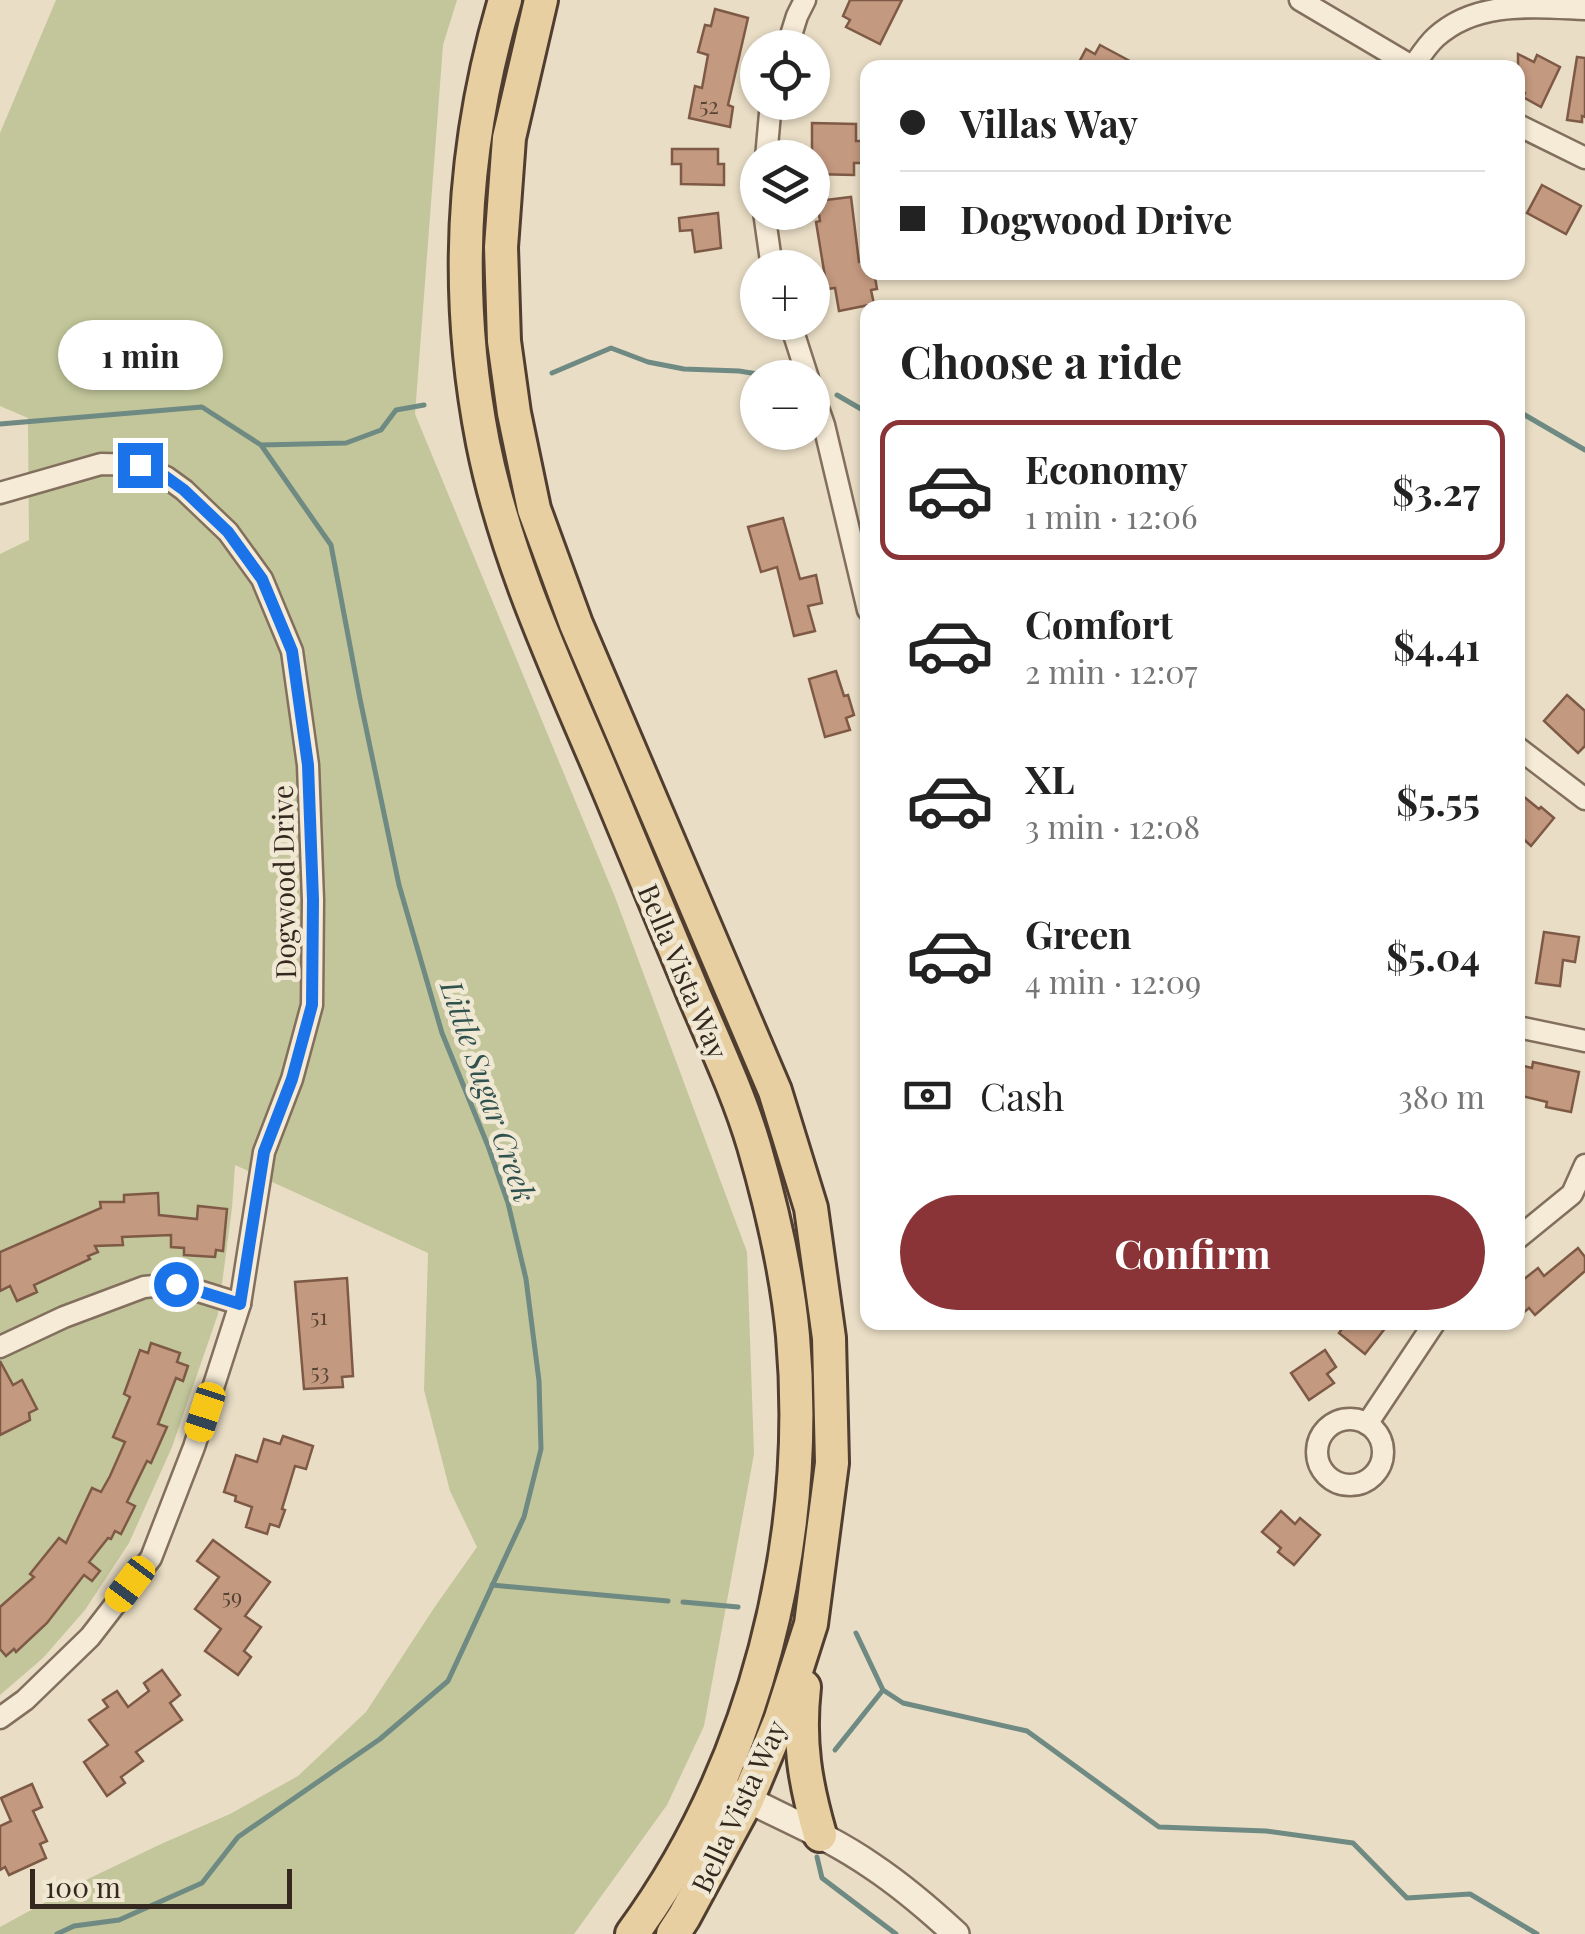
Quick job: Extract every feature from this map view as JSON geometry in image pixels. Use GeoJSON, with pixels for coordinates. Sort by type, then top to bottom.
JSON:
{"type":"FeatureCollection","features":[{"type":"Feature","properties":{"kind":"main road","name":"Bella Vista Way"},"geometry":{"type":"LineString","coordinates":[[505,0],[490,52],[472,152],[465,250],[469,337],[483,443],[507,539],[542,632],[753,1140],[779,1238],[793,1336],[796,1432],[789,1531],[764,1658],[717,1784],[680,1860],[632,1934]]}},
{"type":"Feature","properties":{"kind":"main road","name":"Bella Vista Way"},"geometry":{"type":"LineString","coordinates":[[540,0],[509,138],[501,247],[504,342],[534,509],[576,624],[775,1091],[810,1208],[829,1338],[832,1464],[811,1624],[780,1721],[747,1800],[673,1934]]}},
{"type":"Feature","properties":{"kind":"main road"},"geometry":{"type":"LineString","coordinates":[[811,1624],[800,1720],[806,1788],[820,1836]]}},
{"type":"Feature","properties":{"kind":"street"},"geometry":{"type":"LineString","coordinates":[[793,30],[805,0]]}},
{"type":"Feature","properties":{"kind":"street"},"geometry":{"type":"LineString","coordinates":[[1300,0],[1401,60]]}},
{"type":"Feature","properties":{"kind":"street"},"geometry":{"type":"LineString","coordinates":[[1418,60],[1435,37],[1466,17],[1501,8],[1585,8]]}},
{"type":"Feature","properties":{"kind":"street"},"geometry":{"type":"LineString","coordinates":[[1525,128],[1585,158]]}},
{"type":"Feature","properties":{"kind":"street"},"geometry":{"type":"LineString","coordinates":[[830,450],[860,576]]}},
{"type":"Feature","properties":{"kind":"street","name":"Dogwood Drive"},"geometry":{"type":"LineString","coordinates":[[0,493],[102,464],[140,465],[184,490],[228,532],[262,579],[292,651],[308,765],[313,900],[312,1005],[292,1079],[264,1152],[240,1304],[194,1448],[151,1558],[90,1637],[25,1700],[0,1718]]}},
{"type":"Feature","properties":{"kind":"street"},"geometry":{"type":"LineString","coordinates":[[1525,753],[1585,799]]}},
{"type":"Feature","properties":{"kind":"street"},"geometry":{"type":"LineString","coordinates":[[1525,1028],[1585,1041]]}},
{"type":"Feature","properties":{"kind":"street"},"geometry":{"type":"LineString","coordinates":[[1525,1232],[1572,1194],[1585,1164]]}},
{"type":"Feature","properties":{"kind":"street"},"geometry":{"type":"LineString","coordinates":[[0,1347],[144,1286],[176,1284],[240,1304]]}},
{"type":"Feature","properties":{"kind":"street"},"geometry":{"type":"LineString","coordinates":[[1367,1424],[1430,1330]]}},
{"type":"Feature","properties":{"kind":"street"},"geometry":{"type":"LineString","coordinates":[[717,1784],[871,1865],[956,1934]]}},
{"type":"Feature","properties":{"kind":"green space"},"geometry":{"type":"Polygon","coordinates":[[[56,0],[457,0],[443,45],[415,414],[615,897],[747,1252],[754,1454],[704,1726],[667,1805],[574,1934],[0,1934],[0,1927],[88,1879],[230,1814],[298,1776],[366,1712],[477,1547],[450,1491],[424,1390],[428,1253],[235,1165],[218,1314],[172,1447],[129,1543],[85,1610],[43,1658],[0,1695],[0,554],[29,540],[28,418],[0,406],[0,133],[56,0]]]}},
{"type":"Feature","properties":{"kind":"building"},"geometry":{"type":"Polygon","coordinates":[[[850,0],[902,0],[880,44],[846,27],[850,20],[843,16],[850,0]]]}},
{"type":"Feature","properties":{"kind":"building"},"geometry":{"type":"Polygon","coordinates":[[[715,9],[748,18],[745,30],[740,30],[740,53],[728,105],[733,107],[730,127],[689,118],[695,86],[702,88],[708,55],[698,52],[705,25],[711,26],[715,9]]]}},
{"type":"Feature","properties":{"kind":"building"},"geometry":{"type":"Polygon","coordinates":[[[1100,45],[1128,60],[1080,60],[1086,49],[1095,54],[1100,45]]]}},
{"type":"Feature","properties":{"kind":"building"},"geometry":{"type":"Polygon","coordinates":[[[1518,54],[1534,62],[1537,55],[1560,67],[1541,107],[1525,98],[1525,60],[1518,60],[1518,54]]]}},
{"type":"Feature","properties":{"kind":"building"},"geometry":{"type":"Polygon","coordinates":[[[1577,57],[1585,58],[1582,122],[1567,120],[1577,57]]]}},
{"type":"Feature","properties":{"kind":"building"},"geometry":{"type":"Polygon","coordinates":[[[812,123],[856,124],[860,163],[854,163],[854,175],[830,174],[830,140],[812,140],[812,123]]]}},
{"type":"Feature","properties":{"kind":"building"},"geometry":{"type":"Polygon","coordinates":[[[672,149],[718,149],[718,164],[724,164],[724,185],[681,184],[681,164],[672,164],[672,149]]]}},
{"type":"Feature","properties":{"kind":"building"},"geometry":{"type":"Polygon","coordinates":[[[1542,185],[1581,206],[1566,234],[1527,213],[1542,185]]]}},
{"type":"Feature","properties":{"kind":"building"},"geometry":{"type":"Polygon","coordinates":[[[851,197],[860,280],[875,280],[877,289],[871,290],[873,300],[860,300],[860,307],[839,311],[835,288],[830,289],[830,250],[821,250],[817,230],[830,230],[830,199],[851,197]]]}},
{"type":"Feature","properties":{"kind":"building"},"geometry":{"type":"Polygon","coordinates":[[[718,213],[721,248],[695,252],[692,230],[680,231],[679,218],[718,213]]]}},
{"type":"Feature","properties":{"kind":"building"},"geometry":{"type":"Polygon","coordinates":[[[783,518],[800,579],[816,575],[822,603],[808,606],[815,631],[794,636],[777,567],[761,572],[748,527],[783,518]]]}},
{"type":"Feature","properties":{"kind":"building"},"geometry":{"type":"Polygon","coordinates":[[[836,671],[854,715],[846,718],[850,730],[825,737],[809,679],[836,671]]]}},
{"type":"Feature","properties":{"kind":"building"},"geometry":{"type":"Polygon","coordinates":[[[1567,695],[1585,711],[1585,746],[1578,753],[1544,721],[1567,695]]]}},
{"type":"Feature","properties":{"kind":"building"},"geometry":{"type":"Polygon","coordinates":[[[1525,798],[1554,818],[1531,846],[1525,840],[1525,798]]]}},
{"type":"Feature","properties":{"kind":"building"},"geometry":{"type":"Polygon","coordinates":[[[1544,932],[1579,937],[1575,962],[1563,960],[1560,986],[1536,983],[1544,932]]]}},
{"type":"Feature","properties":{"kind":"building"},"geometry":{"type":"Polygon","coordinates":[[[1533,1062],[1579,1072],[1571,1112],[1546,1107],[1547,1102],[1525,1097],[1525,1066],[1532,1068],[1533,1062]]]}},
{"type":"Feature","properties":{"kind":"building"},"geometry":{"type":"Polygon","coordinates":[[[158,1193],[159,1215],[197,1219],[198,1206],[227,1209],[223,1251],[216,1250],[215,1257],[184,1255],[184,1248],[171,1247],[171,1235],[122,1237],[123,1245],[95,1246],[98,1252],[88,1256],[90,1259],[34,1285],[37,1292],[17,1301],[10,1286],[0,1291],[0,1252],[101,1208],[100,1202],[124,1202],[124,1195],[158,1193]]]}},
{"type":"Feature","properties":{"kind":"building"},"geometry":{"type":"Polygon","coordinates":[[[1578,1248],[1585,1257],[1585,1271],[1535,1315],[1529,1308],[1525,1311],[1525,1278],[1538,1268],[1544,1276],[1578,1248]]]}},
{"type":"Feature","properties":{"kind":"building"},"geometry":{"type":"Polygon","coordinates":[[[347,1278],[353,1376],[342,1377],[343,1387],[304,1389],[295,1282],[347,1278]]]}},
{"type":"Feature","properties":{"kind":"building"},"geometry":{"type":"Polygon","coordinates":[[[1341,1330],[1384,1330],[1365,1354],[1339,1333],[1341,1330]]]}},
{"type":"Feature","properties":{"kind":"building"},"geometry":{"type":"Polygon","coordinates":[[[151,1343],[180,1353],[177,1362],[188,1366],[183,1381],[176,1378],[158,1424],[167,1427],[127,1502],[135,1506],[121,1534],[115,1531],[89,1562],[100,1571],[92,1581],[84,1575],[47,1623],[16,1652],[14,1649],[6,1656],[0,1649],[0,1607],[34,1577],[30,1574],[59,1538],[66,1543],[92,1488],[101,1492],[125,1442],[113,1437],[130,1397],[124,1394],[140,1350],[148,1353],[151,1343]]]}},
{"type":"Feature","properties":{"kind":"building"},"geometry":{"type":"Polygon","coordinates":[[[1325,1350],[1336,1367],[1327,1374],[1334,1383],[1309,1400],[1291,1373],[1325,1350]]]}},
{"type":"Feature","properties":{"kind":"building"},"geometry":{"type":"Polygon","coordinates":[[[0,1361],[13,1385],[22,1380],[37,1409],[29,1413],[30,1420],[0,1435],[0,1361]]]}},
{"type":"Feature","properties":{"kind":"building"},"geometry":{"type":"Polygon","coordinates":[[[283,1436],[313,1446],[306,1469],[295,1466],[279,1527],[270,1524],[267,1534],[246,1527],[252,1507],[224,1492],[236,1455],[257,1462],[264,1439],[280,1444],[283,1436]]]}},
{"type":"Feature","properties":{"kind":"building"},"geometry":{"type":"Polygon","coordinates":[[[1281,1511],[1295,1524],[1300,1518],[1320,1535],[1294,1565],[1262,1532],[1281,1511]]]}},
{"type":"Feature","properties":{"kind":"building"},"geometry":{"type":"Polygon","coordinates":[[[213,1540],[270,1582],[245,1616],[261,1627],[244,1651],[251,1657],[238,1675],[205,1651],[221,1629],[195,1609],[219,1577],[197,1561],[213,1540]]]}},
{"type":"Feature","properties":{"kind":"building"},"geometry":{"type":"Polygon","coordinates":[[[162,1670],[180,1695],[170,1703],[182,1720],[136,1752],[143,1761],[121,1777],[125,1783],[107,1796],[84,1762],[108,1745],[89,1720],[108,1707],[103,1700],[117,1691],[128,1707],[149,1691],[144,1683],[162,1670]]]}},
{"type":"Feature","properties":{"kind":"building"},"geometry":{"type":"Polygon","coordinates":[[[32,1784],[42,1807],[33,1811],[47,1841],[40,1844],[46,1858],[9,1875],[5,1867],[0,1870],[0,1826],[11,1821],[1,1798],[32,1784]]]}},
{"type":"Feature","properties":{"kind":"waterway"},"geometry":{"type":"LineString","coordinates":[[552,373],[611,348],[648,362],[684,369],[740,371]]}},
{"type":"Feature","properties":{"kind":"waterway"},"geometry":{"type":"LineString","coordinates":[[837,395],[860,408]]}},
{"type":"Feature","properties":{"kind":"waterway"},"geometry":{"type":"LineString","coordinates":[[261,445],[346,443],[381,430],[396,410],[424,405]]}},
{"type":"Feature","properties":{"kind":"waterway","name":"Little Sugar Creek"},"geometry":{"type":"LineString","coordinates":[[0,424],[202,407],[261,445],[331,545],[399,885],[442,1033],[508,1203],[526,1279],[539,1381],[541,1449],[524,1517],[448,1681],[380,1739],[238,1837],[202,1883],[119,1920],[74,1926],[57,1934]]}},
{"type":"Feature","properties":{"kind":"waterway"},"geometry":{"type":"LineString","coordinates":[[1525,415],[1585,450]]}},
{"type":"Feature","properties":{"kind":"waterway"},"geometry":{"type":"LineString","coordinates":[[492,1585],[668,1601]]}},
{"type":"Feature","properties":{"kind":"waterway"},"geometry":{"type":"LineString","coordinates":[[683,1602],[738,1607]]}},
{"type":"Feature","properties":{"kind":"waterway"},"geometry":{"type":"LineString","coordinates":[[856,1633],[883,1690],[903,1703],[1027,1731],[1159,1827],[1266,1831],[1353,1843],[1407,1898],[1470,1894],[1537,1934]]}},
{"type":"Feature","properties":{"kind":"waterway"},"geometry":{"type":"LineString","coordinates":[[835,1750],[883,1690]]}},
{"type":"Feature","properties":{"kind":"waterway"},"geometry":{"type":"LineString","coordinates":[[817,1857],[822,1878],[896,1934]]}},
{"type":"Feature","properties":{"kind":"route"},"geometry":{"type":"LineString","coordinates":[[140,465],[184,490],[228,532],[262,579],[292,651],[308,765],[312,1005],[292,1079],[264,1152],[240,1304],[176,1284]]}}]}
